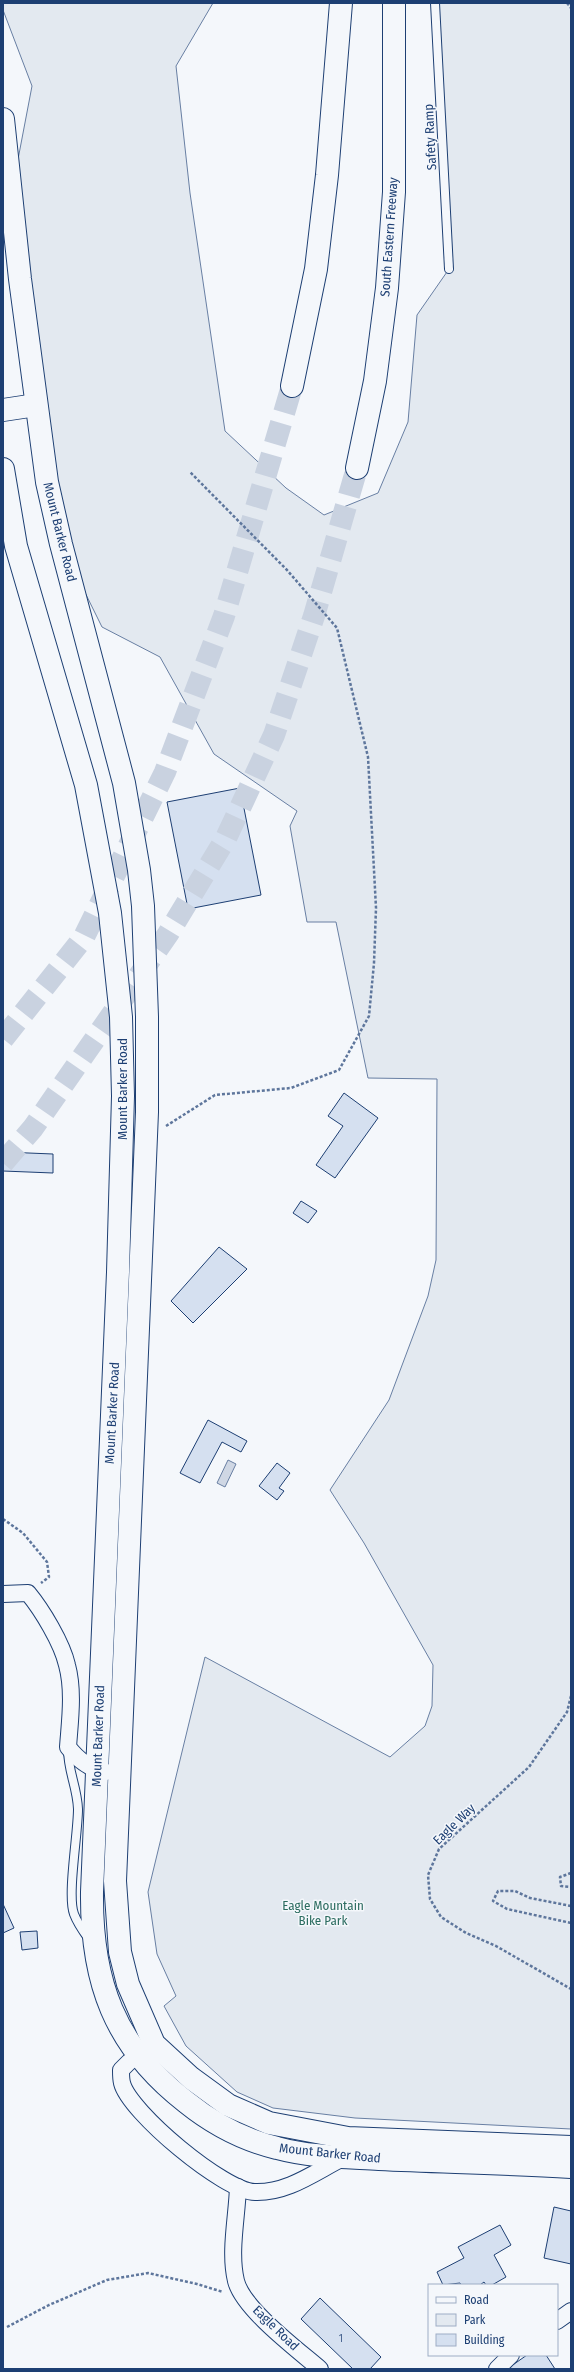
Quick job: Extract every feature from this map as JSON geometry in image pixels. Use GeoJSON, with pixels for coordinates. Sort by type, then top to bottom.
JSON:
{"type":"FeatureCollection","features":[{"type":"Feature","properties":{"kind":"main road"},"geometry":{"type":"LineString","coordinates":[[292,386],[316,269],[327,175],[341,3]]}},
{"type":"Feature","properties":{"kind":"main road","name":"South Eastern Freeway"},"geometry":{"type":"LineString","coordinates":[[357,468],[375,381],[387,288],[394,192],[394,3]]}},
{"type":"Feature","properties":{"kind":"main road","name":"Mount Barker Road"},"geometry":{"type":"LineString","coordinates":[[3,119],[36,405],[47,482],[61,544],[124,783],[139,870],[147,1017],[146,1140],[115,1881],[120,1952],[146,2050],[167,2087],[201,2114],[229,2129],[277,2148],[346,2157],[571,2167]]}},
{"type":"Feature","properties":{"kind":"main road"},"geometry":{"type":"LineString","coordinates":[[3,410],[36,405]]}},
{"type":"Feature","properties":{"kind":"main road","name":"Mount Barker Road"},"geometry":{"type":"LineString","coordinates":[[3,469],[16,546],[86,785],[114,943],[121,1017],[123,1096],[118,1272],[92,1892],[94,1945],[105,1995],[121,2028],[146,2050],[192,2078],[228,2105],[269,2123],[348,2138],[571,2147]]}},
{"type":"Feature","properties":{"kind":"main road"},"geometry":{"type":"LineString","coordinates":[[114,943],[144,940]]}},
{"type":"Feature","properties":{"kind":"street"},"geometry":{"type":"LineString","coordinates":[[3,1594],[28,1593],[41,1609],[67,1664],[71,1706],[68,1747],[77,1759],[97,1771],[120,1774]]}},
{"type":"Feature","properties":{"kind":"street"},"geometry":{"type":"LineString","coordinates":[[146,2050],[121,2070],[122,2083],[132,2099],[179,2149],[238,2187],[254,2192],[289,2187],[346,2157]]}},
{"type":"Feature","properties":{"kind":"street","name":"Eagle Road"},"geometry":{"type":"LineString","coordinates":[[238,2187],[234,2259],[237,2282],[248,2301],[266,2322],[320,2369]]}},
{"type":"Feature","properties":{"kind":"street"},"geometry":{"type":"LineString","coordinates":[[558,2320],[571,2312]]}},
{"type":"Feature","properties":{"kind":"street"},"geometry":{"type":"LineString","coordinates":[[498,2369],[510,2356]]}},
{"type":"Feature","properties":{"kind":"lane","name":"Safety Ramp"},"geometry":{"type":"LineString","coordinates":[[435,3],[449,269]]}},
{"type":"Feature","properties":{"kind":"lane"},"geometry":{"type":"LineString","coordinates":[[68,1747],[68,1766],[76,1787],[78,1810],[73,1890],[74,1913],[94,1945]]}},
{"type":"Feature","properties":{"kind":"path"},"geometry":{"type":"LineString","coordinates":[[567,3],[571,8]]}},
{"type":"Feature","properties":{"kind":"path"},"geometry":{"type":"LineString","coordinates":[[146,1140],[183,1113],[214,1094],[291,1088],[338,1070],[369,1016],[374,963],[376,908],[368,757],[337,628],[287,570],[190,472]]}},
{"type":"Feature","properties":{"kind":"path"},"geometry":{"type":"LineString","coordinates":[[3,1520],[23,1533],[47,1562],[49,1576],[28,1593]]}},
{"type":"Feature","properties":{"kind":"path","name":"Eagle Way"},"geometry":{"type":"LineString","coordinates":[[571,1696],[567,1712],[529,1767],[439,1849],[428,1875],[430,1899],[441,1917],[466,1933],[496,1946],[571,1989]]}},
{"type":"Feature","properties":{"kind":"path"},"geometry":{"type":"LineString","coordinates":[[571,1873],[560,1877],[561,1886],[571,1887]]}},
{"type":"Feature","properties":{"kind":"path"},"geometry":{"type":"LineString","coordinates":[[571,1906],[530,1898],[515,1891],[498,1891],[493,1901],[507,1909],[571,1923]]}},
{"type":"Feature","properties":{"kind":"path"},"geometry":{"type":"LineString","coordinates":[[7,2327],[49,2305],[107,2280],[148,2273],[197,2284],[248,2301]]}},
{"type":"Feature","properties":{"kind":"green space","name":"Eagle Mountain Bike Park"},"geometry":{"type":"Polygon","coordinates":[[[3,3],[213,3],[176,66],[190,193],[225,431],[286,488],[324,515],[378,493],[408,422],[417,315],[449,269],[435,3],[571,3],[571,2129],[355,2118],[273,2108],[237,2092],[186,2046],[164,2006],[176,1996],[157,1954],[148,1892],[205,1657],[390,1757],[425,1726],[432,1706],[433,1665],[364,1543],[330,1490],[389,1400],[428,1296],[436,1260],[437,1079],[368,1078],[336,922],[307,922],[290,826],[297,811],[214,754],[160,657],[102,627],[61,544],[11,196],[32,86],[3,10],[3,3]]]}},
{"type":"Feature","properties":{"kind":"shaded area"},"geometry":{"type":"Polygon","coordinates":[[[228,1460],[236,1464],[225,1487],[217,1483],[228,1460]]]}},
{"type":"Feature","properties":{"kind":"building"},"geometry":{"type":"Polygon","coordinates":[[[240,788],[261,895],[188,909],[167,802],[240,788]]]}},
{"type":"Feature","properties":{"kind":"building"},"geometry":{"type":"Polygon","coordinates":[[[344,1093],[378,1118],[335,1178],[316,1165],[343,1126],[328,1116],[344,1093]]]}},
{"type":"Feature","properties":{"kind":"building"},"geometry":{"type":"Polygon","coordinates":[[[4,1152],[53,1154],[53,1173],[3,1171],[4,1152]]]}},
{"type":"Feature","properties":{"kind":"building"},"geometry":{"type":"Polygon","coordinates":[[[301,1201],[317,1211],[308,1223],[293,1213],[301,1201]]]}},
{"type":"Feature","properties":{"kind":"building"},"geometry":{"type":"Polygon","coordinates":[[[219,1247],[247,1269],[193,1323],[171,1301],[219,1247]]]}},
{"type":"Feature","properties":{"kind":"building"},"geometry":{"type":"Polygon","coordinates":[[[208,1420],[247,1441],[241,1452],[222,1442],[200,1483],[180,1473],[208,1420]]]}},
{"type":"Feature","properties":{"kind":"building"},"geometry":{"type":"Polygon","coordinates":[[[277,1463],[290,1473],[279,1488],[284,1491],[277,1500],[259,1486],[277,1463]]]}},
{"type":"Feature","properties":{"kind":"building"},"geometry":{"type":"Polygon","coordinates":[[[3,1904],[14,1928],[3,1933],[3,1904]]]}},
{"type":"Feature","properties":{"kind":"building"},"geometry":{"type":"Polygon","coordinates":[[[37,1931],[38,1948],[22,1950],[20,1932],[37,1931]]]}},
{"type":"Feature","properties":{"kind":"building"},"geometry":{"type":"Polygon","coordinates":[[[554,2207],[571,2211],[571,2264],[544,2258],[554,2207]]]}},
{"type":"Feature","properties":{"kind":"building"},"geometry":{"type":"Polygon","coordinates":[[[500,2225],[511,2245],[494,2255],[506,2277],[494,2284],[485,2284],[484,2282],[481,2284],[443,2284],[437,2272],[464,2258],[458,2247],[500,2225]]]}},
{"type":"Feature","properties":{"kind":"building"},"geometry":{"type":"Polygon","coordinates":[[[320,2298],[381,2357],[370,2369],[353,2369],[301,2319],[320,2298]]]}},
{"type":"Feature","properties":{"kind":"building"},"geometry":{"type":"Polygon","coordinates":[[[526,2356],[547,2356],[555,2369],[507,2369],[526,2356]]]}},
{"type":"Feature","properties":{"kind":"tunnel"},"geometry":{"type":"LineString","coordinates":[[3,1039],[84,937],[165,772],[224,616],[292,386]]}},
{"type":"Feature","properties":{"kind":"tunnel"},"geometry":{"type":"LineString","coordinates":[[3,1163],[33,1128],[168,934],[226,838],[274,735],[314,616],[357,468]]}}]}
